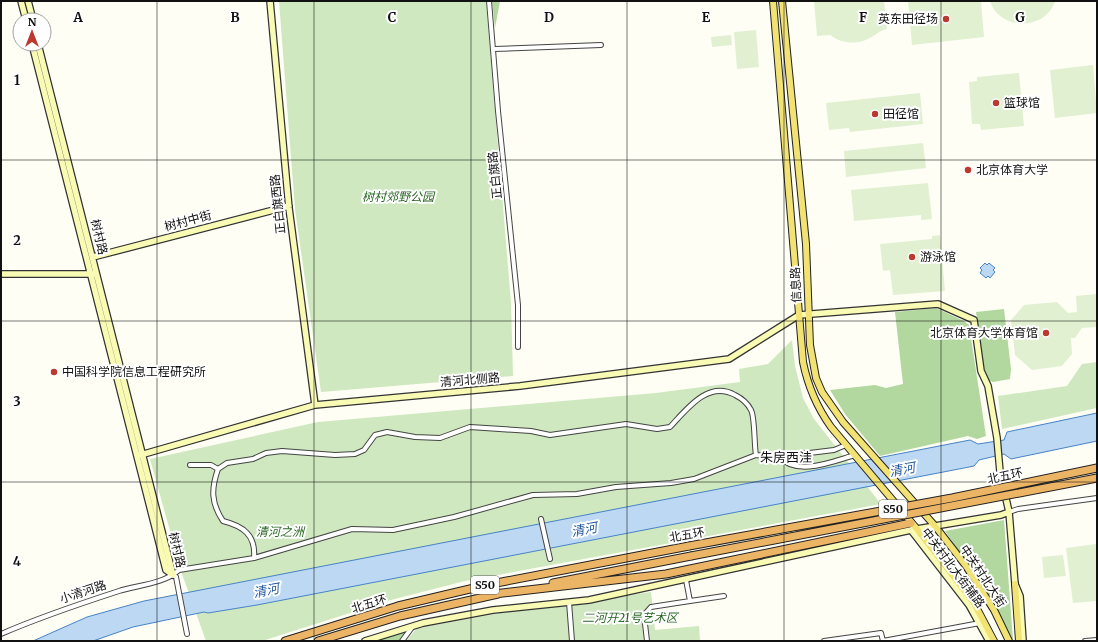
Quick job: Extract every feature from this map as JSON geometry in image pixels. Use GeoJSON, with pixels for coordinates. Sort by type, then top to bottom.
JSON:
{"type":"FeatureCollection","features":[{"type":"Feature","properties":{"kind":"highway","name":"北五环"},"geometry":{"type":"LineString","coordinates":[[285,641],[398,606],[491,584],[944,499],[1097,468]]}},
{"type":"Feature","properties":{"kind":"highway","name":"北五环"},"geometry":{"type":"LineString","coordinates":[[318,641],[400,616],[494,594],[1097,478]]}},
{"type":"Feature","properties":{"kind":"highway"},"geometry":{"type":"LineString","coordinates":[[494,594],[666,574],[913,527]]}},
{"type":"Feature","properties":{"kind":"main road","name":"信息路"},"geometry":{"type":"LineString","coordinates":[[773,1],[803,362],[809,389],[820,411],[913,527]]}},
{"type":"Feature","properties":{"kind":"main road","name":"信息路"},"geometry":{"type":"LineString","coordinates":[[782,1],[806,244],[810,345],[816,378],[836,413],[935,526]]}},
{"type":"Feature","properties":{"kind":"main road","name":"中关村北大街"},"geometry":{"type":"LineString","coordinates":[[935,526],[986,595],[1009,641]]}},
{"type":"Feature","properties":{"kind":"main road","name":"中关村北大街"},"geometry":{"type":"LineString","coordinates":[[913,527],[974,603],[994,641]]}},
{"type":"Feature","properties":{"kind":"main road"},"geometry":{"type":"LineString","coordinates":[[1015,584],[1020,641]]}},
{"type":"Feature","properties":{"kind":"street"},"geometry":{"type":"LineString","coordinates":[[21,1],[24,12]]}},
{"type":"Feature","properties":{"kind":"street"},"geometry":{"type":"LineString","coordinates":[[28,1],[31,12]]}},
{"type":"Feature","properties":{"kind":"street","name":"正白旗西路"},"geometry":{"type":"LineString","coordinates":[[270,1],[289,206],[315,405]]}},
{"type":"Feature","properties":{"kind":"street","name":"正白旗路"},"geometry":{"type":"LineString","coordinates":[[489,1],[498,111],[517,297],[518,347]]}},
{"type":"Feature","properties":{"kind":"street"},"geometry":{"type":"LineString","coordinates":[[494,50],[601,45]]}},
{"type":"Feature","properties":{"kind":"street","name":"树村路"},"geometry":{"type":"LineString","coordinates":[[34,52],[94,274],[139,455],[173,575]]}},
{"type":"Feature","properties":{"kind":"street","name":"树村路"},"geometry":{"type":"LineString","coordinates":[[40,52],[93,258],[94,274]]}},
{"type":"Feature","properties":{"kind":"street","name":"树村中街"},"geometry":{"type":"LineString","coordinates":[[93,258],[289,206]]}},
{"type":"Feature","properties":{"kind":"street"},"geometry":{"type":"LineString","coordinates":[[1,274],[94,274]]}},
{"type":"Feature","properties":{"kind":"street"},"geometry":{"type":"LineString","coordinates":[[799,315],[938,304],[974,320],[981,371],[988,386],[997,438],[1000,472],[1009,512],[1015,584],[1020,596],[1023,641]]}},
{"type":"Feature","properties":{"kind":"street","name":"清河北侧路"},"geometry":{"type":"LineString","coordinates":[[139,455],[315,405],[520,386],[729,359],[799,315]]}},
{"type":"Feature","properties":{"kind":"street"},"geometry":{"type":"LineString","coordinates":[[254,558],[252,540],[248,532],[235,524],[223,521],[216,511],[213,484],[218,469],[228,463],[253,459],[266,452],[282,451],[335,455],[355,454],[364,450],[375,435],[387,432],[415,437],[440,438],[470,427],[531,431],[550,435],[626,424],[657,428],[670,427],[696,400],[712,391],[729,391],[741,398],[750,409],[753,416],[753,437],[756,455],[778,456],[834,450],[846,445]]}},
{"type":"Feature","properties":{"kind":"street"},"geometry":{"type":"LineString","coordinates":[[778,456],[784,463],[801,468],[853,454]]}},
{"type":"Feature","properties":{"kind":"street","name":"小清河路"},"geometry":{"type":"LineString","coordinates":[[1,634],[62,610],[173,575],[179,570],[254,558],[291,549],[352,529],[393,530],[454,517],[533,495],[578,494],[616,487],[671,483],[694,479],[756,455]]}},
{"type":"Feature","properties":{"kind":"street"},"geometry":{"type":"LineString","coordinates":[[190,465],[211,466],[218,469]]}},
{"type":"Feature","properties":{"kind":"street"},"geometry":{"type":"LineString","coordinates":[[365,641],[413,626],[493,610],[589,600],[686,580],[913,527],[935,526],[1001,515],[1018,509],[1097,498]]}},
{"type":"Feature","properties":{"kind":"street"},"geometry":{"type":"LineString","coordinates":[[541,519],[550,559]]}},
{"type":"Feature","properties":{"kind":"street","name":"中关村北大街辅路"},"geometry":{"type":"LineString","coordinates":[[913,527],[969,605],[989,641]]}},
{"type":"Feature","properties":{"kind":"street"},"geometry":{"type":"LineString","coordinates":[[173,575],[176,577],[178,583],[188,634]]}},
{"type":"Feature","properties":{"kind":"street"},"geometry":{"type":"LineString","coordinates":[[686,580],[690,601]]}},
{"type":"Feature","properties":{"kind":"street"},"geometry":{"type":"LineString","coordinates":[[647,641],[644,615],[651,607],[724,596]]}},
{"type":"Feature","properties":{"kind":"street"},"geometry":{"type":"LineString","coordinates":[[568,602],[572,641]]}},
{"type":"Feature","properties":{"kind":"street"},"geometry":{"type":"LineString","coordinates":[[824,641],[881,633],[882,641],[980,623]]}},
{"type":"Feature","properties":{"kind":"street"},"geometry":{"type":"LineString","coordinates":[[402,641],[413,626]]}},
{"type":"Feature","properties":{"kind":"street"},"geometry":{"type":"LineString","coordinates":[[1085,641],[1097,640]]}},
{"type":"Feature","properties":{"kind":"green space","name":"树村郊野公园"},"geometry":{"type":"Polygon","coordinates":[[[279,1],[486,1],[511,303],[513,376],[321,392],[295,209],[279,1]]]}},
{"type":"Feature","properties":{"kind":"green space"},"geometry":{"type":"Polygon","coordinates":[[[492,1],[500,1],[495,28],[492,1]]]}},
{"type":"Feature","properties":{"kind":"green space"},"geometry":{"type":"Polygon","coordinates":[[[814,1],[884,1],[887,29],[860,42],[845,42],[830,35],[817,36],[814,1]]]}},
{"type":"Feature","properties":{"kind":"green space","name":"英东田径场"},"geometry":{"type":"Polygon","coordinates":[[[908,1],[981,1],[984,37],[912,45],[908,1]]]}},
{"type":"Feature","properties":{"kind":"green space"},"geometry":{"type":"Polygon","coordinates":[[[990,1],[1055,1],[1050,11],[1042,18],[1033,22],[1022,24],[1003,18],[995,11],[990,1]]]}},
{"type":"Feature","properties":{"kind":"green space"},"geometry":{"type":"Polygon","coordinates":[[[756,30],[759,67],[737,69],[734,32],[756,30]]]}},
{"type":"Feature","properties":{"kind":"green space"},"geometry":{"type":"Polygon","coordinates":[[[731,35],[732,45],[712,47],[711,37],[731,35]]]}},
{"type":"Feature","properties":{"kind":"green space"},"geometry":{"type":"Polygon","coordinates":[[[1093,65],[1097,113],[1055,118],[1050,70],[1093,65]]]}},
{"type":"Feature","properties":{"kind":"green space","name":"篮球馆"},"geometry":{"type":"Polygon","coordinates":[[[1019,73],[1024,126],[981,130],[980,124],[972,124],[969,82],[977,81],[977,77],[1019,73]]]}},
{"type":"Feature","properties":{"kind":"green space","name":"田径馆"},"geometry":{"type":"Polygon","coordinates":[[[920,93],[923,124],[850,132],[849,128],[829,130],[826,103],[920,93]]]}},
{"type":"Feature","properties":{"kind":"green space"},"geometry":{"type":"Polygon","coordinates":[[[923,143],[926,168],[846,177],[844,151],[923,143]]]}},
{"type":"Feature","properties":{"kind":"green space"},"geometry":{"type":"Polygon","coordinates":[[[928,183],[932,219],[921,220],[921,215],[854,221],[851,190],[928,183]]]}},
{"type":"Feature","properties":{"kind":"green space","name":"游泳馆"},"geometry":{"type":"Polygon","coordinates":[[[940,235],[945,291],[893,295],[890,270],[883,271],[880,244],[932,239],[932,236],[940,235]]]}},
{"type":"Feature","properties":{"kind":"green space","name":"北京体育大学体育馆"},"geometry":{"type":"Polygon","coordinates":[[[1097,294],[1097,327],[1082,328],[1075,338],[1071,338],[1072,354],[1062,366],[1032,370],[1015,355],[1011,320],[1024,305],[1057,302],[1068,313],[1077,312],[1076,296],[1097,294]]]}},
{"type":"Feature","properties":{"kind":"green space"},"geometry":{"type":"Polygon","coordinates":[[[936,308],[964,321],[969,325],[986,436],[977,439],[968,436],[880,456],[845,414],[830,390],[875,385],[886,388],[903,384],[895,312],[936,308]]]}},
{"type":"Feature","properties":{"kind":"green space"},"geometry":{"type":"Polygon","coordinates":[[[1004,309],[1011,369],[1010,379],[993,382],[988,380],[984,372],[976,312],[1004,309]]]}},
{"type":"Feature","properties":{"kind":"green space","name":"清河之洲"},"geometry":{"type":"Polygon","coordinates":[[[792,340],[795,366],[803,398],[814,419],[881,504],[465,581],[391,600],[262,641],[206,641],[182,574],[150,459],[318,422],[656,393],[740,382],[739,369],[768,364],[792,340]]]}},
{"type":"Feature","properties":{"kind":"green space"},"geometry":{"type":"Polygon","coordinates":[[[1097,362],[1097,408],[1002,429],[998,396],[1067,386],[1082,364],[1097,362]]]}},
{"type":"Feature","properties":{"kind":"green space"},"geometry":{"type":"Polygon","coordinates":[[[1004,520],[1013,640],[992,599],[945,531],[1004,520]]]}},
{"type":"Feature","properties":{"kind":"green space"},"geometry":{"type":"Polygon","coordinates":[[[1096,544],[1097,601],[1073,603],[1066,548],[1096,544]]]}},
{"type":"Feature","properties":{"kind":"green space"},"geometry":{"type":"Polygon","coordinates":[[[1063,555],[1066,576],[1044,578],[1042,557],[1063,555]]]}},
{"type":"Feature","properties":{"kind":"green space","name":"二河开21号艺术区"},"geometry":{"type":"Polygon","coordinates":[[[651,592],[655,630],[699,626],[700,641],[406,641],[417,628],[511,611],[651,592]]]}},
{"type":"Feature","properties":{"kind":"green space"},"geometry":{"type":"Polygon","coordinates":[[[406,631],[400,641],[373,641],[406,631]]]}},
{"type":"Feature","properties":{"kind":"water"},"geometry":{"type":"Polygon","coordinates":[[[985,263],[987,265],[989,263],[995,268],[993,270],[995,272],[990,278],[988,276],[986,278],[980,273],[982,270],[980,268],[985,263]]]}},
{"type":"Feature","properties":{"kind":"water","name":"清河"},"geometry":{"type":"Polygon","coordinates":[[[1097,413],[1097,441],[1011,459],[1004,454],[979,460],[974,466],[964,468],[257,605],[208,613],[204,612],[133,627],[93,641],[33,641],[87,617],[144,601],[970,440],[978,444],[1004,440],[1007,432],[1097,413]]]}},
{"type":"Feature","properties":{"kind":"place","name":"英东田径场"},"geometry":{"type":"Point","coordinates":[946,19]}},
{"type":"Feature","properties":{"kind":"place","name":"篮球馆"},"geometry":{"type":"Point","coordinates":[996,103]}},
{"type":"Feature","properties":{"kind":"place","name":"田径馆"},"geometry":{"type":"Point","coordinates":[875,114]}},
{"type":"Feature","properties":{"kind":"place","name":"北京体育大学"},"geometry":{"type":"Point","coordinates":[968,170]}},
{"type":"Feature","properties":{"kind":"place","name":"游泳馆"},"geometry":{"type":"Point","coordinates":[912,257]}},
{"type":"Feature","properties":{"kind":"place","name":"北京体育大学体育馆"},"geometry":{"type":"Point","coordinates":[1046,333]}},
{"type":"Feature","properties":{"kind":"place","name":"中国科学院信息工程研究所"},"geometry":{"type":"Point","coordinates":[54,372]}},
{"type":"Feature","properties":{"kind":"district","name":"朱房西洼"},"geometry":{"type":"Point","coordinates":[786,457]}}]}
